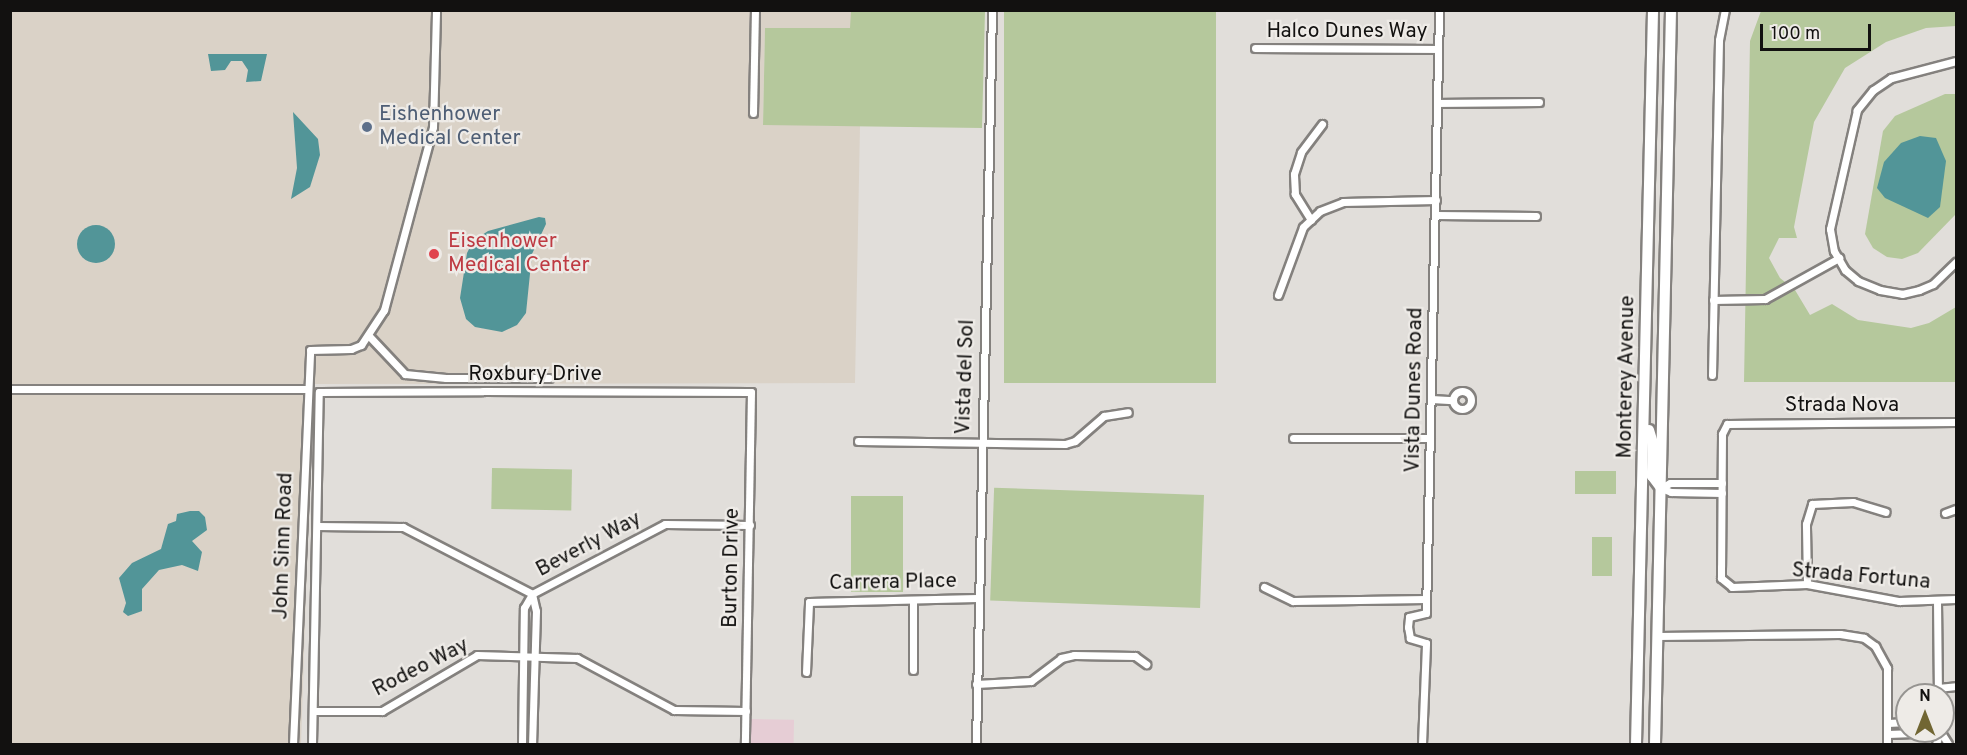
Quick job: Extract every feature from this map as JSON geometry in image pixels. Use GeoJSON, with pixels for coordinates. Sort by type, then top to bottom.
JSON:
{"type":"FeatureCollection","features":[{"type":"Feature","properties":{"kind":"main road","name":"Monterey Avenue"},"geometry":{"type":"LineString","coordinates":[[1636,744],[1646,422],[1653,10]]}},
{"type":"Feature","properties":{"kind":"main road","name":"Monterey Avenue"},"geometry":{"type":"LineString","coordinates":[[1657,744],[1657,636],[1671,10]]}},
{"type":"Feature","properties":{"kind":"main road"},"geometry":{"type":"LineString","coordinates":[[1646,422],[1653,443],[1652,476],[1661,488]]}},
{"type":"Feature","properties":{"kind":"street"},"geometry":{"type":"LineString","coordinates":[[436,10],[436,102],[431,136],[384,310],[370,337],[405,374],[446,378],[549,378]]}},
{"type":"Feature","properties":{"kind":"street"},"geometry":{"type":"LineString","coordinates":[[753,113],[755,10]]}},
{"type":"Feature","properties":{"kind":"street","name":"Vista del Sol"},"geometry":{"type":"LineString","coordinates":[[976,744],[977,598],[992,10]]}},
{"type":"Feature","properties":{"kind":"street","name":"Vista Dunes Road"},"geometry":{"type":"LineString","coordinates":[[1426,599],[1439,10]]}},
{"type":"Feature","properties":{"kind":"street"},"geometry":{"type":"LineString","coordinates":[[1712,375],[1719,40],[1725,10]]}},
{"type":"Feature","properties":{"kind":"street","name":"Halco Dunes Way"},"geometry":{"type":"LineString","coordinates":[[1255,48],[1438,49]]}},
{"type":"Feature","properties":{"kind":"street"},"geometry":{"type":"LineString","coordinates":[[1956,61],[1891,78],[1873,90],[1857,110],[1830,229],[1839,258],[1858,281],[1902,294],[1934,284],[1956,262]]}},
{"type":"Feature","properties":{"kind":"street"},"geometry":{"type":"LineString","coordinates":[[1438,103],[1539,102]]}},
{"type":"Feature","properties":{"kind":"street"},"geometry":{"type":"LineString","coordinates":[[1311,220],[1295,194],[1294,174],[1301,152],[1322,124]]}},
{"type":"Feature","properties":{"kind":"street"},"geometry":{"type":"LineString","coordinates":[[1278,295],[1303,227],[1320,211],[1343,202],[1436,200]]}},
{"type":"Feature","properties":{"kind":"street"},"geometry":{"type":"LineString","coordinates":[[1436,215],[1536,216]]}},
{"type":"Feature","properties":{"kind":"street"},"geometry":{"type":"LineString","coordinates":[[1713,300],[1766,299],[1839,258]]}},
{"type":"Feature","properties":{"kind":"street","name":"John Sinn Road"},"geometry":{"type":"LineString","coordinates":[[293,744],[306,389],[310,350],[351,349],[370,337]]}},
{"type":"Feature","properties":{"kind":"street"},"geometry":{"type":"LineString","coordinates":[[10,389],[306,389]]}},
{"type":"Feature","properties":{"kind":"street","name":"Roxbury Drive"},"geometry":{"type":"LineString","coordinates":[[317,526],[319,392],[751,392]]}},
{"type":"Feature","properties":{"kind":"street","name":"Burton Drive"},"geometry":{"type":"LineString","coordinates":[[745,744],[751,392]]}},
{"type":"Feature","properties":{"kind":"street"},"geometry":{"type":"LineString","coordinates":[[1431,399],[1454,400]]}},
{"type":"Feature","properties":{"kind":"street"},"geometry":{"type":"LineString","coordinates":[[858,441],[1075,441],[1104,416],[1128,412]]}},
{"type":"Feature","properties":{"kind":"street","name":"Strada Nova"},"geometry":{"type":"LineString","coordinates":[[1722,483],[1722,434],[1727,424],[1956,422]]}},
{"type":"Feature","properties":{"kind":"street"},"geometry":{"type":"LineString","coordinates":[[1293,438],[1430,438]]}},
{"type":"Feature","properties":{"kind":"street"},"geometry":{"type":"LineString","coordinates":[[1670,483],[1722,483],[1722,493],[1661,488],[1670,483]]}},
{"type":"Feature","properties":{"kind":"street"},"geometry":{"type":"LineString","coordinates":[[1692,483],[1692,492]]}},
{"type":"Feature","properties":{"kind":"street","name":"Strada Fortuna"},"geometry":{"type":"LineString","coordinates":[[1722,493],[1721,578],[1727,586],[1807,584],[1899,601],[1956,599]]}},
{"type":"Feature","properties":{"kind":"street"},"geometry":{"type":"LineString","coordinates":[[1807,584],[1806,524],[1812,504],[1853,502],[1885,512]]}},
{"type":"Feature","properties":{"kind":"street"},"geometry":{"type":"LineString","coordinates":[[1945,513],[1956,509]]}},
{"type":"Feature","properties":{"kind":"street","name":"Beverly Way"},"geometry":{"type":"LineString","coordinates":[[317,526],[403,526],[532,594],[665,524],[716,527],[750,525]]}},
{"type":"Feature","properties":{"kind":"street"},"geometry":{"type":"LineString","coordinates":[[312,744],[317,526]]}},
{"type":"Feature","properties":{"kind":"street"},"geometry":{"type":"LineString","coordinates":[[1264,587],[1293,601],[1426,599],[1426,613],[1410,618],[1408,627],[1410,638],[1426,643],[1422,744]]}},
{"type":"Feature","properties":{"kind":"street"},"geometry":{"type":"LineString","coordinates":[[522,744],[524,608],[532,594]]}},
{"type":"Feature","properties":{"kind":"street"},"geometry":{"type":"LineString","coordinates":[[532,594],[536,611],[532,744]]}},
{"type":"Feature","properties":{"kind":"street","name":"Carrera Place"},"geometry":{"type":"LineString","coordinates":[[806,672],[809,602],[913,602],[977,598]]}},
{"type":"Feature","properties":{"kind":"street"},"geometry":{"type":"LineString","coordinates":[[1937,601],[1938,683]]}},
{"type":"Feature","properties":{"kind":"street"},"geometry":{"type":"LineString","coordinates":[[913,602],[913,670]]}},
{"type":"Feature","properties":{"kind":"street"},"geometry":{"type":"LineString","coordinates":[[1657,636],[1840,634],[1864,638],[1875,646],[1887,668],[1887,744]]}},
{"type":"Feature","properties":{"kind":"street","name":"Rodeo Way"},"geometry":{"type":"LineString","coordinates":[[314,711],[382,711],[477,655],[577,658],[674,710],[746,711]]}},
{"type":"Feature","properties":{"kind":"street"},"geometry":{"type":"LineString","coordinates":[[976,684],[1031,681],[1061,658],[1074,655],[1135,656],[1146,664]]}},
{"type":"Feature","properties":{"kind":"street"},"geometry":{"type":"LineString","coordinates":[[1888,723],[1895,723]]}},
{"type":"Feature","properties":{"kind":"street"},"geometry":{"type":"LineString","coordinates":[[1888,734],[1895,733]]}},
{"type":"Feature","properties":{"kind":"shaded area","name":"Eisenhower Medical Center"},"geometry":{"type":"Polygon","coordinates":[[[10,11],[851,11],[851,28],[765,28],[763,124],[860,126],[855,383],[313,384],[301,744],[11,744],[10,11]]]}},
{"type":"Feature","properties":{"kind":"shaded area"},"geometry":{"type":"Polygon","coordinates":[[[750,719],[794,720],[794,744],[750,744],[750,719]]]}},
{"type":"Feature","properties":{"kind":"green space"},"geometry":{"type":"Polygon","coordinates":[[[851,11],[985,11],[982,128],[763,125],[765,28],[850,28],[851,11]]]}},
{"type":"Feature","properties":{"kind":"green space"},"geometry":{"type":"Polygon","coordinates":[[[1004,11],[1216,11],[1216,383],[1004,383],[1004,11]]]}},
{"type":"Feature","properties":{"kind":"green space"},"geometry":{"type":"Polygon","coordinates":[[[1761,11],[1956,11],[1956,26],[1926,28],[1886,42],[1845,68],[1814,122],[1794,227],[1797,238],[1779,238],[1769,258],[1780,278],[1795,290],[1810,315],[1832,304],[1858,320],[1911,328],[1929,323],[1956,307],[1956,382],[1744,382],[1750,41],[1761,11]]]}},
{"type":"Feature","properties":{"kind":"green space"},"geometry":{"type":"Polygon","coordinates":[[[1945,94],[1956,94],[1956,214],[1918,253],[1902,259],[1887,257],[1873,248],[1865,234],[1883,131],[1895,116],[1945,94]]]}},
{"type":"Feature","properties":{"kind":"green space"},"geometry":{"type":"Polygon","coordinates":[[[492,468],[572,469],[571,510],[491,509],[492,468]]]}},
{"type":"Feature","properties":{"kind":"green space"},"geometry":{"type":"Polygon","coordinates":[[[1575,471],[1616,471],[1616,494],[1575,494],[1575,471]]]}},
{"type":"Feature","properties":{"kind":"green space"},"geometry":{"type":"Polygon","coordinates":[[[994,488],[1204,495],[1200,608],[990,601],[994,488]]]}},
{"type":"Feature","properties":{"kind":"green space"},"geometry":{"type":"Polygon","coordinates":[[[851,496],[903,496],[903,592],[851,592],[851,496]]]}},
{"type":"Feature","properties":{"kind":"green space"},"geometry":{"type":"Polygon","coordinates":[[[1592,537],[1612,537],[1612,576],[1592,576],[1592,537]]]}},
{"type":"Feature","properties":{"kind":"water"},"geometry":{"type":"Polygon","coordinates":[[[208,54],[267,54],[261,81],[246,82],[248,70],[242,61],[231,61],[225,70],[211,71],[208,54]]]}},
{"type":"Feature","properties":{"kind":"water"},"geometry":{"type":"Polygon","coordinates":[[[293,112],[318,139],[320,155],[310,187],[291,199],[297,168],[293,112]]]}},
{"type":"Feature","properties":{"kind":"water"},"geometry":{"type":"Polygon","coordinates":[[[1920,136],[1936,138],[1946,161],[1940,207],[1928,218],[1885,198],[1877,188],[1884,162],[1901,143],[1920,136]]]}},
{"type":"Feature","properties":{"kind":"water"},"geometry":{"type":"Polygon","coordinates":[[[539,217],[545,218],[546,224],[532,254],[526,313],[517,325],[502,332],[475,327],[466,319],[460,298],[467,253],[473,241],[488,231],[539,217]]]}},
{"type":"Feature","properties":{"kind":"water"},"geometry":{"type":"Polygon","coordinates":[[[96,225],[109,231],[115,244],[109,257],[96,263],[83,257],[77,244],[83,231],[96,225]]]}},
{"type":"Feature","properties":{"kind":"water"},"geometry":{"type":"Polygon","coordinates":[[[199,511],[205,517],[207,530],[192,541],[202,552],[198,571],[182,565],[159,570],[142,589],[142,611],[128,616],[123,612],[126,603],[119,578],[132,563],[161,549],[168,524],[176,521],[177,514],[199,511]]]}},
{"type":"Feature","properties":{"kind":"place","name":"Eishenhower Medical Center"},"geometry":{"type":"Point","coordinates":[367,127]}},
{"type":"Feature","properties":{"kind":"place","name":"Eisenhower Medical Center"},"geometry":{"type":"Point","coordinates":[434,254]}}]}
